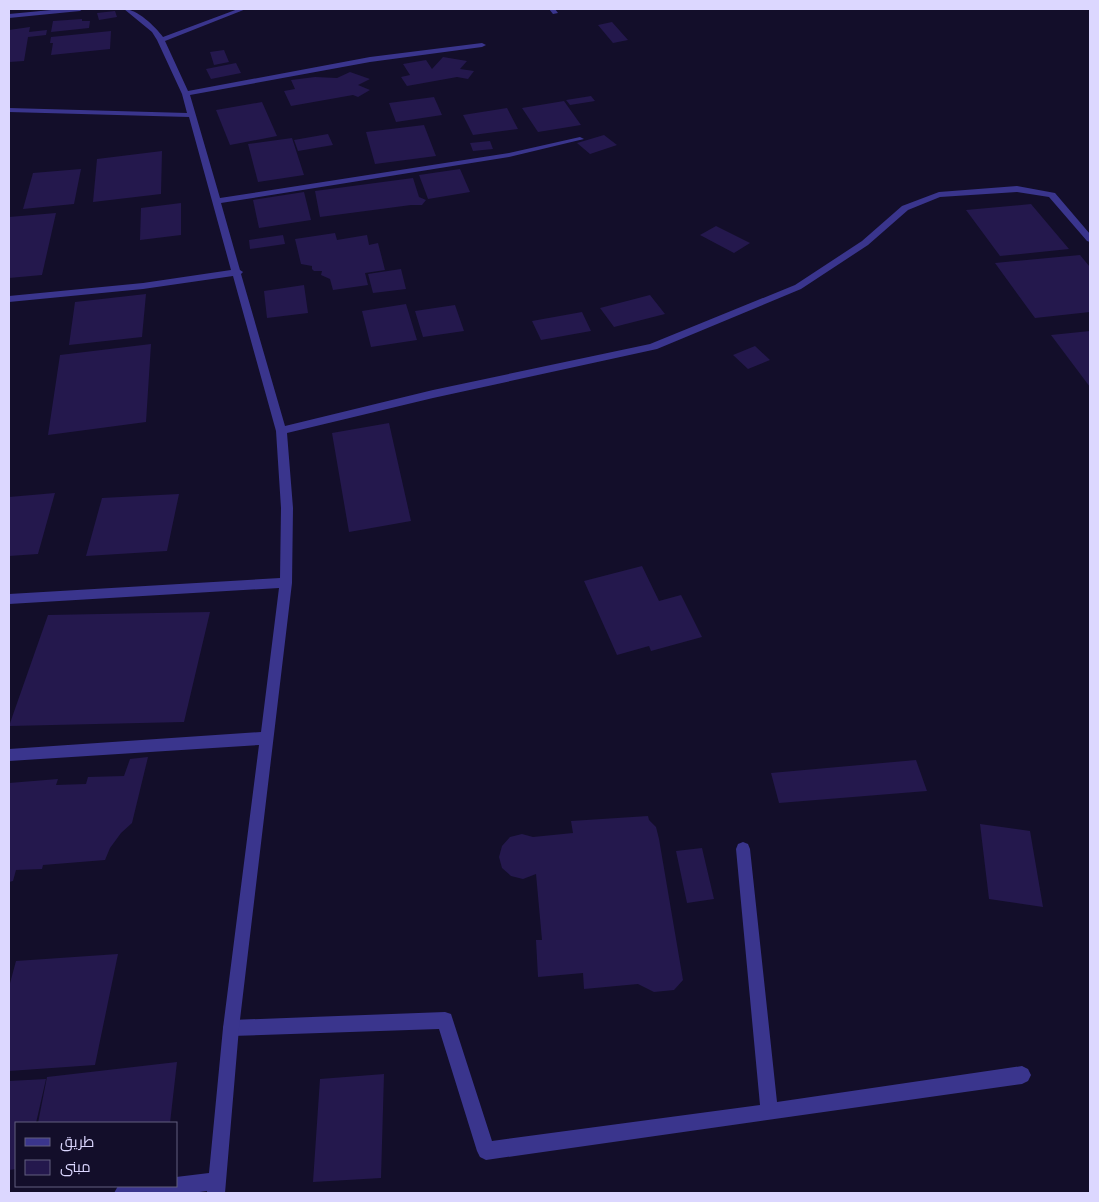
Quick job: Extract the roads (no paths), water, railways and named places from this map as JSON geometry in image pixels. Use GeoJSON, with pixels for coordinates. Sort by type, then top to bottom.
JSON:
{"type":"FeatureCollection","features":[{"type":"Feature","properties":{"kind":"street"},"geometry":{"type":"LineString","coordinates":[[9,16],[80,9]]}},
{"type":"Feature","properties":{"kind":"street"},"geometry":{"type":"LineString","coordinates":[[122,1193],[216,1187],[232,1028],[286,583],[287,508],[282,431],[186,94],[155,31],[127,9]]}},
{"type":"Feature","properties":{"kind":"street"},"geometry":{"type":"LineString","coordinates":[[161,40],[243,9]]}},
{"type":"Feature","properties":{"kind":"street"},"geometry":{"type":"LineString","coordinates":[[186,94],[323,67],[433,50],[482,45]]}},
{"type":"Feature","properties":{"kind":"street"},"geometry":{"type":"LineString","coordinates":[[9,110],[192,114]]}},
{"type":"Feature","properties":{"kind":"street"},"geometry":{"type":"LineString","coordinates":[[217,202],[509,155],[580,139]]}},
{"type":"Feature","properties":{"kind":"street"},"geometry":{"type":"LineString","coordinates":[[282,431],[433,394],[653,347],[798,288],[865,243],[905,208],[939,194],[1017,189],[1052,195],[1090,239]]}},
{"type":"Feature","properties":{"kind":"street"},"geometry":{"type":"LineString","coordinates":[[9,299],[143,286],[238,272]]}},
{"type":"Feature","properties":{"kind":"street"},"geometry":{"type":"LineString","coordinates":[[9,599],[286,583]]}},
{"type":"Feature","properties":{"kind":"street"},"geometry":{"type":"LineString","coordinates":[[9,755],[266,738]]}},
{"type":"Feature","properties":{"kind":"street"},"geometry":{"type":"LineString","coordinates":[[743,850],[769,1112]]}},
{"type":"Feature","properties":{"kind":"street"},"geometry":{"type":"LineString","coordinates":[[232,1028],[445,1020],[486,1151],[1022,1075]]}}]}
